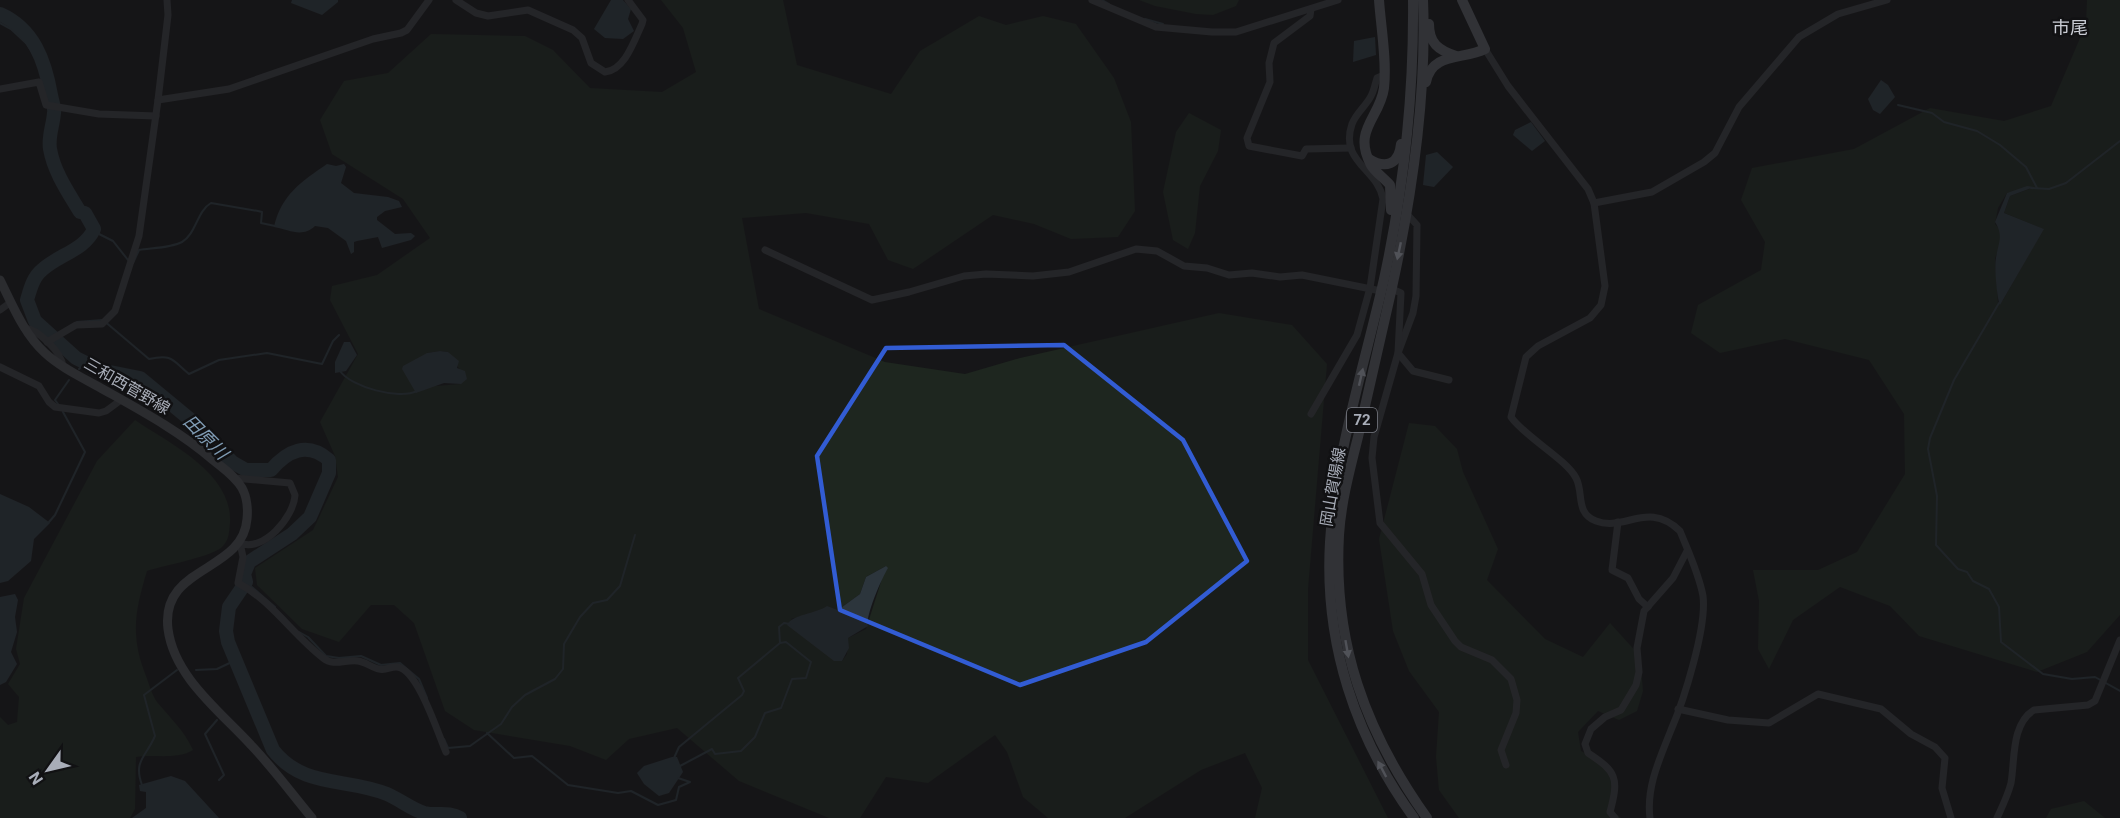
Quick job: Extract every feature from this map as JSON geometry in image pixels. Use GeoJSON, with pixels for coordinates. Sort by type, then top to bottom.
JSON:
{"type":"FeatureCollection","features":[{"type":"Feature","properties":{"kind":"main road"},"geometry":{"type":"LineString","coordinates":[[1368,159],[1363,141],[1365,131],[1382,100],[1384,75],[1379,0]]}},
{"type":"Feature","properties":{"kind":"main road"},"geometry":{"type":"LineString","coordinates":[[1462,0],[1485,49]]}},
{"type":"Feature","properties":{"kind":"main road"},"geometry":{"type":"LineString","coordinates":[[1422,3],[1431,41],[1436,47],[1456,57]]}},
{"type":"Feature","properties":{"kind":"main road","name":"岡山賀陽線"},"geometry":{"type":"LineString","coordinates":[[1414,818],[1390,786],[1367,743],[1349,696],[1338,655],[1329,578],[1330,543],[1340,472],[1384,279],[1402,185],[1413,63],[1422,3]]}},
{"type":"Feature","properties":{"kind":"main road","name":"岡山賀陽線"},"geometry":{"type":"LineString","coordinates":[[1422,3],[1421,88],[1416,148],[1406,213],[1381,289],[1339,533],[1338,578],[1350,662],[1359,696],[1376,736],[1398,778],[1427,818]]}},
{"type":"Feature","properties":{"kind":"main road","name":"岡山賀陽線"},"geometry":{"type":"LineString","coordinates":[[1416,148],[1422,137],[1430,69],[1439,61],[1474,54],[1485,49]]}},
{"type":"Feature","properties":{"kind":"main road","name":"岡山賀陽線"},"geometry":{"type":"LineString","coordinates":[[1368,159],[1383,166],[1396,160],[1401,149],[1407,82],[1413,63]]}},
{"type":"Feature","properties":{"kind":"main road","name":"岡山賀陽線"},"geometry":{"type":"LineString","coordinates":[[1368,159],[1371,167],[1390,185],[1392,196],[1385,243],[1384,279]]}},
{"type":"Feature","properties":{"kind":"main road","name":"三和西菅野線"},"geometry":{"type":"LineString","coordinates":[[0,280],[24,328],[46,354],[198,447],[234,478],[244,491],[248,513],[240,543]]}},
{"type":"Feature","properties":{"kind":"main road"},"geometry":{"type":"LineString","coordinates":[[240,543],[226,556],[177,590],[168,615],[170,638],[181,663],[194,682],[312,818]]}},
{"type":"Feature","properties":{"kind":"street"},"geometry":{"type":"LineString","coordinates":[[49,341],[60,337],[76,325],[105,321],[115,311],[139,236],[158,100],[167,23],[167,0]]}},
{"type":"Feature","properties":{"kind":"street"},"geometry":{"type":"LineString","coordinates":[[158,100],[229,89],[373,39],[401,33],[407,30],[429,0]]}},
{"type":"Feature","properties":{"kind":"street"},"geometry":{"type":"LineString","coordinates":[[456,0],[476,13],[488,16],[528,10],[557,22],[573,30],[582,38],[591,63],[604,72],[612,72],[621,63],[643,20],[628,0]]}},
{"type":"Feature","properties":{"kind":"street"},"geometry":{"type":"LineString","coordinates":[[1092,0],[1156,27],[1212,32],[1236,32],[1335,0]]}},
{"type":"Feature","properties":{"kind":"street"},"geometry":{"type":"LineString","coordinates":[[1594,202],[1652,192],[1704,162],[1715,153],[1739,107],[1799,37],[1838,14],[1887,0]]}},
{"type":"Feature","properties":{"kind":"street"},"geometry":{"type":"LineString","coordinates":[[1311,9],[1310,16],[1274,43],[1269,63],[1270,82],[1247,138],[1249,146],[1302,156],[1306,149],[1351,148]]}},
{"type":"Feature","properties":{"kind":"street"},"geometry":{"type":"LineString","coordinates":[[1485,49],[1508,86],[1588,189],[1594,202],[1605,286],[1601,305],[1590,318],[1538,346],[1526,357],[1511,417],[1574,475],[1581,508],[1587,516],[1602,523],[1652,516],[1680,531],[1703,596],[1703,617],[1678,709],[1657,762],[1649,802],[1650,818]]}},
{"type":"Feature","properties":{"kind":"street"},"geometry":{"type":"LineString","coordinates":[[1311,414],[1381,289],[1383,199],[1381,189],[1360,167],[1351,148],[1352,124],[1372,95],[1377,78],[1384,75]]}},
{"type":"Feature","properties":{"kind":"street"},"geometry":{"type":"LineString","coordinates":[[0,89],[39,82],[46,105],[99,114],[156,116]]}},
{"type":"Feature","properties":{"kind":"street"},"geometry":{"type":"LineString","coordinates":[[1406,213],[1417,225],[1416,296],[1413,313],[1398,353],[1374,437],[1372,458],[1380,523],[1422,574],[1431,604],[1455,641],[1461,648],[1492,660],[1511,679],[1517,700],[1516,713],[1501,750],[1506,765]]}},
{"type":"Feature","properties":{"kind":"street"},"geometry":{"type":"LineString","coordinates":[[765,250],[872,300],[964,276],[986,273],[1033,276],[1069,272],[1136,249],[1157,251],[1184,266],[1207,268],[1229,275],[1252,273],[1280,278],[1302,275],[1381,289],[1401,293],[1398,353],[1413,371],[1449,380]]}},
{"type":"Feature","properties":{"kind":"street"},"geometry":{"type":"LineString","coordinates":[[0,310],[11,302]]}},
{"type":"Feature","properties":{"kind":"street"},"geometry":{"type":"LineString","coordinates":[[24,328],[30,329],[49,341],[63,366]]}},
{"type":"Feature","properties":{"kind":"street"},"geometry":{"type":"LineString","coordinates":[[0,367],[39,386],[55,407],[99,413],[106,411],[121,400]]}},
{"type":"Feature","properties":{"kind":"street"},"geometry":{"type":"LineString","coordinates":[[234,478],[290,483],[295,495],[290,513],[281,525],[257,543],[247,545],[240,543],[243,556],[243,586],[263,599],[292,632],[323,658],[337,663],[357,661],[383,670],[396,667],[403,669],[417,684],[446,752]]}},
{"type":"Feature","properties":{"kind":"street"},"geometry":{"type":"LineString","coordinates":[[1618,522],[1612,570],[1628,578],[1639,599],[1648,607]]}},
{"type":"Feature","properties":{"kind":"street"},"geometry":{"type":"LineString","coordinates":[[1615,818],[1610,812],[1616,793],[1613,774],[1608,766],[1588,753],[1586,744],[1591,729],[1605,717],[1621,710],[1636,685],[1639,672],[1637,648],[1644,611],[1673,578],[1687,551]]}},
{"type":"Feature","properties":{"kind":"street"},"geometry":{"type":"LineString","coordinates":[[1997,818],[2011,781],[2012,753],[2028,714],[2034,710],[2088,705],[2095,701],[2120,639]]}},
{"type":"Feature","properties":{"kind":"street"},"geometry":{"type":"LineString","coordinates":[[1678,709],[1728,720],[1769,723],[1818,694],[1881,710],[1911,734],[1935,747],[1945,758],[1942,788],[1951,818]]}},
{"type":"Feature","properties":{"kind":"highlighted area"},"geometry":{"type":"Polygon","coordinates":[[[1064,345],[1183,440],[1247,561],[1146,642],[1020,685],[840,610],[817,456],[886,348],[1064,345]]]}},
{"type":"Feature","properties":{"kind":"shaded area"},"geometry":{"type":"Polygon","coordinates":[[[292,0],[338,0],[338,2],[322,15],[291,3],[292,0]]]}},
{"type":"Feature","properties":{"kind":"shaded area"},"geometry":{"type":"Polygon","coordinates":[[[611,0],[623,0],[631,9],[628,19],[634,31],[623,39],[605,38],[594,29],[611,0]]]}},
{"type":"Feature","properties":{"kind":"shaded area"},"geometry":{"type":"Polygon","coordinates":[[[661,0],[783,0],[797,65],[891,94],[920,51],[979,16],[1006,25],[1043,16],[1076,24],[1114,78],[1131,122],[1135,211],[1118,237],[1071,239],[1034,224],[993,215],[913,269],[888,260],[869,224],[806,213],[742,218],[759,309],[885,362],[965,374],[1020,358],[1219,313],[1292,325],[1327,364],[1308,589],[1308,660],[1388,818],[1255,818],[1262,788],[1245,753],[1201,770],[1125,818],[1048,818],[1023,797],[1007,752],[995,735],[928,783],[886,777],[860,818],[829,818],[739,781],[677,728],[629,739],[606,760],[570,746],[474,730],[445,711],[414,623],[394,605],[371,605],[339,642],[302,629],[257,585],[255,568],[313,530],[338,477],[335,456],[320,422],[358,354],[330,300],[332,286],[377,275],[430,238],[403,199],[332,154],[320,120],[344,81],[388,73],[431,34],[525,36],[553,50],[590,88],[662,92],[696,72],[683,28],[661,0]],[[448,352],[427,353],[436,386],[460,384],[460,370],[448,352]],[[886,566],[866,577],[860,594],[838,610],[832,608],[791,619],[842,661],[847,654],[848,638],[866,629],[886,566]]]}},
{"type":"Feature","properties":{"kind":"shaded area"},"geometry":{"type":"Polygon","coordinates":[[[1139,0],[1239,0],[1236,6],[1213,15],[1155,6],[1139,0]]]}},
{"type":"Feature","properties":{"kind":"shaded area"},"geometry":{"type":"Polygon","coordinates":[[[2087,0],[2120,0],[2120,615],[2087,652],[2037,672],[1919,636],[1890,606],[1840,587],[1793,620],[1769,669],[1758,649],[1759,601],[1753,570],[1818,570],[1857,552],[1905,474],[1904,414],[1869,360],[1785,339],[1720,353],[1691,333],[1698,305],[1761,270],[1765,242],[1741,200],[1752,168],[1854,149],[1930,108],[2004,121],[2051,106],[2086,24],[2087,0]],[[2032,188],[2007,193],[1998,208],[1995,224],[2000,230],[2000,243],[1995,259],[1998,303],[2003,300],[2043,229],[2004,213],[2010,196],[2032,188]]]}},
{"type":"Feature","properties":{"kind":"shaded area"},"geometry":{"type":"Polygon","coordinates":[[[1375,37],[1376,55],[1353,62],[1354,41],[1375,37]]]}},
{"type":"Feature","properties":{"kind":"shaded area"},"geometry":{"type":"Polygon","coordinates":[[[1881,80],[1888,85],[1895,97],[1880,114],[1873,110],[1868,99],[1881,80]]]}},
{"type":"Feature","properties":{"kind":"shaded area"},"geometry":{"type":"Polygon","coordinates":[[[1189,113],[1221,130],[1218,151],[1200,186],[1195,233],[1188,249],[1173,240],[1163,192],[1176,132],[1189,113]]]}},
{"type":"Feature","properties":{"kind":"shaded area"},"geometry":{"type":"Polygon","coordinates":[[[1531,122],[1545,141],[1532,151],[1513,135],[1515,130],[1531,122]]]}},
{"type":"Feature","properties":{"kind":"shaded area"},"geometry":{"type":"Polygon","coordinates":[[[1437,152],[1453,167],[1434,187],[1423,185],[1426,155],[1437,152]]]}},
{"type":"Feature","properties":{"kind":"shaded area"},"geometry":{"type":"Polygon","coordinates":[[[327,164],[336,166],[344,164],[346,167],[341,183],[354,193],[388,197],[399,201],[402,207],[385,211],[377,217],[377,220],[395,234],[411,233],[415,236],[411,240],[382,248],[378,237],[357,241],[354,242],[354,252],[351,254],[346,241],[328,228],[315,226],[301,232],[274,227],[287,197],[301,183],[327,164]]]}},
{"type":"Feature","properties":{"kind":"shaded area"},"geometry":{"type":"Polygon","coordinates":[[[2027,186],[2034,187],[2010,196],[2004,213],[2044,229],[2000,305],[1995,268],[2000,236],[1995,222],[2007,193],[2027,186]]]}},
{"type":"Feature","properties":{"kind":"shaded area"},"geometry":{"type":"Polygon","coordinates":[[[344,342],[350,342],[357,355],[346,371],[335,373],[335,362],[344,342]]]}},
{"type":"Feature","properties":{"kind":"shaded area"},"geometry":{"type":"Polygon","coordinates":[[[448,352],[459,361],[457,368],[465,371],[467,379],[461,384],[444,383],[416,393],[402,369],[403,366],[427,353],[448,352]]]}},
{"type":"Feature","properties":{"kind":"shaded area"},"geometry":{"type":"Polygon","coordinates":[[[135,420],[197,462],[221,489],[228,505],[230,523],[224,545],[215,552],[147,571],[137,611],[138,648],[152,693],[193,750],[173,756],[136,757],[135,809],[130,818],[0,818],[0,717],[8,725],[17,722],[19,697],[8,684],[20,664],[16,649],[24,598],[97,461],[135,420]]]}},
{"type":"Feature","properties":{"kind":"shaded area"},"geometry":{"type":"Polygon","coordinates":[[[1409,423],[1435,426],[1457,449],[1463,472],[1498,549],[1487,580],[1545,639],[1583,657],[1610,623],[1640,656],[1643,691],[1637,711],[1619,720],[1598,711],[1578,732],[1581,751],[1600,763],[1610,774],[1612,810],[1621,818],[1459,818],[1439,790],[1436,757],[1439,712],[1409,671],[1393,631],[1379,539],[1409,423]]]}},
{"type":"Feature","properties":{"kind":"shaded area"},"geometry":{"type":"Polygon","coordinates":[[[0,494],[29,507],[50,523],[34,539],[31,561],[8,581],[0,583],[0,494]]]}},
{"type":"Feature","properties":{"kind":"shaded area"},"geometry":{"type":"Polygon","coordinates":[[[886,566],[888,568],[871,606],[868,626],[848,638],[849,648],[842,661],[834,661],[787,625],[799,616],[827,606],[838,610],[860,594],[866,577],[886,566]]]}},
{"type":"Feature","properties":{"kind":"shaded area"},"geometry":{"type":"Polygon","coordinates":[[[15,594],[18,600],[15,617],[17,632],[11,652],[17,664],[6,682],[0,685],[0,597],[15,594]]]}},
{"type":"Feature","properties":{"kind":"shaded area"},"geometry":{"type":"Polygon","coordinates":[[[677,757],[683,772],[669,793],[659,796],[644,784],[637,773],[644,766],[677,757]]]}},
{"type":"Feature","properties":{"kind":"shaded area"},"geometry":{"type":"Polygon","coordinates":[[[171,776],[185,781],[219,818],[132,818],[146,808],[146,792],[140,791],[139,785],[171,776]]]}},
{"type":"Feature","properties":{"kind":"shaded area"},"geometry":{"type":"Polygon","coordinates":[[[2084,801],[2105,818],[2046,818],[2051,809],[2084,801]]]}},
{"type":"Feature","properties":{"kind":"waterway"},"geometry":{"type":"LineString","coordinates":[[1102,0],[1109,4]]}},
{"type":"Feature","properties":{"kind":"waterway","name":"田原川"},"geometry":{"type":"LineString","coordinates":[[0,14],[21,28],[36,47],[41,58],[54,108],[50,140],[52,157],[66,189],[80,212],[85,213],[94,229],[78,247],[48,265],[36,276],[27,300],[35,321],[76,358],[100,370],[140,378],[192,421],[232,462],[246,470],[271,470],[291,453],[305,450],[321,454],[329,460],[329,473],[310,517],[292,534],[249,562],[244,574],[246,582],[229,607],[226,631],[228,642],[273,750],[285,762],[312,777],[356,785],[387,794],[424,813],[460,818]]}},
{"type":"Feature","properties":{"kind":"waterway"},"geometry":{"type":"LineString","coordinates":[[1145,19],[1163,24]]}},
{"type":"Feature","properties":{"kind":"waterway"},"geometry":{"type":"LineString","coordinates":[[0,23],[11,29],[27,44],[36,59],[52,97],[49,137]]}},
{"type":"Feature","properties":{"kind":"waterway"},"geometry":{"type":"LineString","coordinates":[[1898,105],[1932,113],[1944,122],[1977,131],[2000,145],[2026,167],[2037,188]]}},
{"type":"Feature","properties":{"kind":"waterway"},"geometry":{"type":"LineString","coordinates":[[2031,188],[2049,189],[2066,183],[2120,141]]}},
{"type":"Feature","properties":{"kind":"waterway"},"geometry":{"type":"LineString","coordinates":[[133,263],[139,250],[167,247],[182,242],[211,203],[262,212],[261,223],[275,226]]}},
{"type":"Feature","properties":{"kind":"waterway"},"geometry":{"type":"LineString","coordinates":[[93,231],[113,241],[128,260]]}},
{"type":"Feature","properties":{"kind":"waterway"},"geometry":{"type":"LineString","coordinates":[[1999,303],[1954,380],[1930,438],[1928,449],[1937,496],[1936,545],[1958,569],[1967,572],[1973,581],[1989,589],[1999,607],[2001,642],[2043,674],[2072,679],[2095,677],[2120,691]]}},
{"type":"Feature","properties":{"kind":"waterway"},"geometry":{"type":"LineString","coordinates":[[77,322],[103,320],[149,359],[163,357],[172,359],[189,374],[219,360],[267,353],[322,364],[333,341],[339,335]]}},
{"type":"Feature","properties":{"kind":"waterway","name":"田原川"},"geometry":{"type":"LineString","coordinates":[[49,334],[57,333]]}},
{"type":"Feature","properties":{"kind":"waterway"},"geometry":{"type":"LineString","coordinates":[[79,369],[85,363]]}},
{"type":"Feature","properties":{"kind":"waterway"},"geometry":{"type":"LineString","coordinates":[[340,371],[364,387],[399,394],[417,391]]}},
{"type":"Feature","properties":{"kind":"waterway"},"geometry":{"type":"LineString","coordinates":[[58,404],[55,400],[69,380]]}},
{"type":"Feature","properties":{"kind":"waterway"},"geometry":{"type":"LineString","coordinates":[[49,522],[55,515],[85,452],[63,412]]}},
{"type":"Feature","properties":{"kind":"waterway"},"geometry":{"type":"LineString","coordinates":[[444,739],[448,748],[470,746],[501,724],[512,707],[525,695],[555,679],[563,669],[564,644],[580,617],[593,603],[607,600],[620,586],[635,535]]}},
{"type":"Feature","properties":{"kind":"waterway"},"geometry":{"type":"LineString","coordinates":[[246,582],[275,607]]}},
{"type":"Feature","properties":{"kind":"waterway"},"geometry":{"type":"LineString","coordinates":[[674,758],[679,747],[742,695],[744,691],[738,678],[780,643],[779,627],[784,623],[790,624]]}},
{"type":"Feature","properties":{"kind":"waterway"},"geometry":{"type":"LineString","coordinates":[[299,632],[308,637],[326,656],[339,658],[361,656],[381,665],[400,663],[419,679],[427,698]]}},
{"type":"Feature","properties":{"kind":"waterway"},"geometry":{"type":"LineString","coordinates":[[680,766],[712,749],[715,754],[741,751],[755,737],[765,713],[781,708],[792,679],[806,678],[811,662],[786,642],[780,643]]}},
{"type":"Feature","properties":{"kind":"waterway"},"geometry":{"type":"LineString","coordinates":[[196,670],[217,669],[236,660]]}},
{"type":"Feature","properties":{"kind":"waterway"},"geometry":{"type":"LineString","coordinates":[[142,785],[140,764],[155,736],[144,695],[177,670]]}},
{"type":"Feature","properties":{"kind":"waterway"},"geometry":{"type":"LineString","coordinates":[[217,720],[205,734],[224,775],[219,780]]}},
{"type":"Feature","properties":{"kind":"waterway"},"geometry":{"type":"LineString","coordinates":[[487,733],[514,758],[532,756],[568,785],[618,793],[631,791],[658,805],[676,800],[679,787],[690,782],[678,778]]}},
{"type":"Feature","properties":{"kind":"district","name":"市尾"},"geometry":{"type":"Point","coordinates":[2070,27]}}]}
